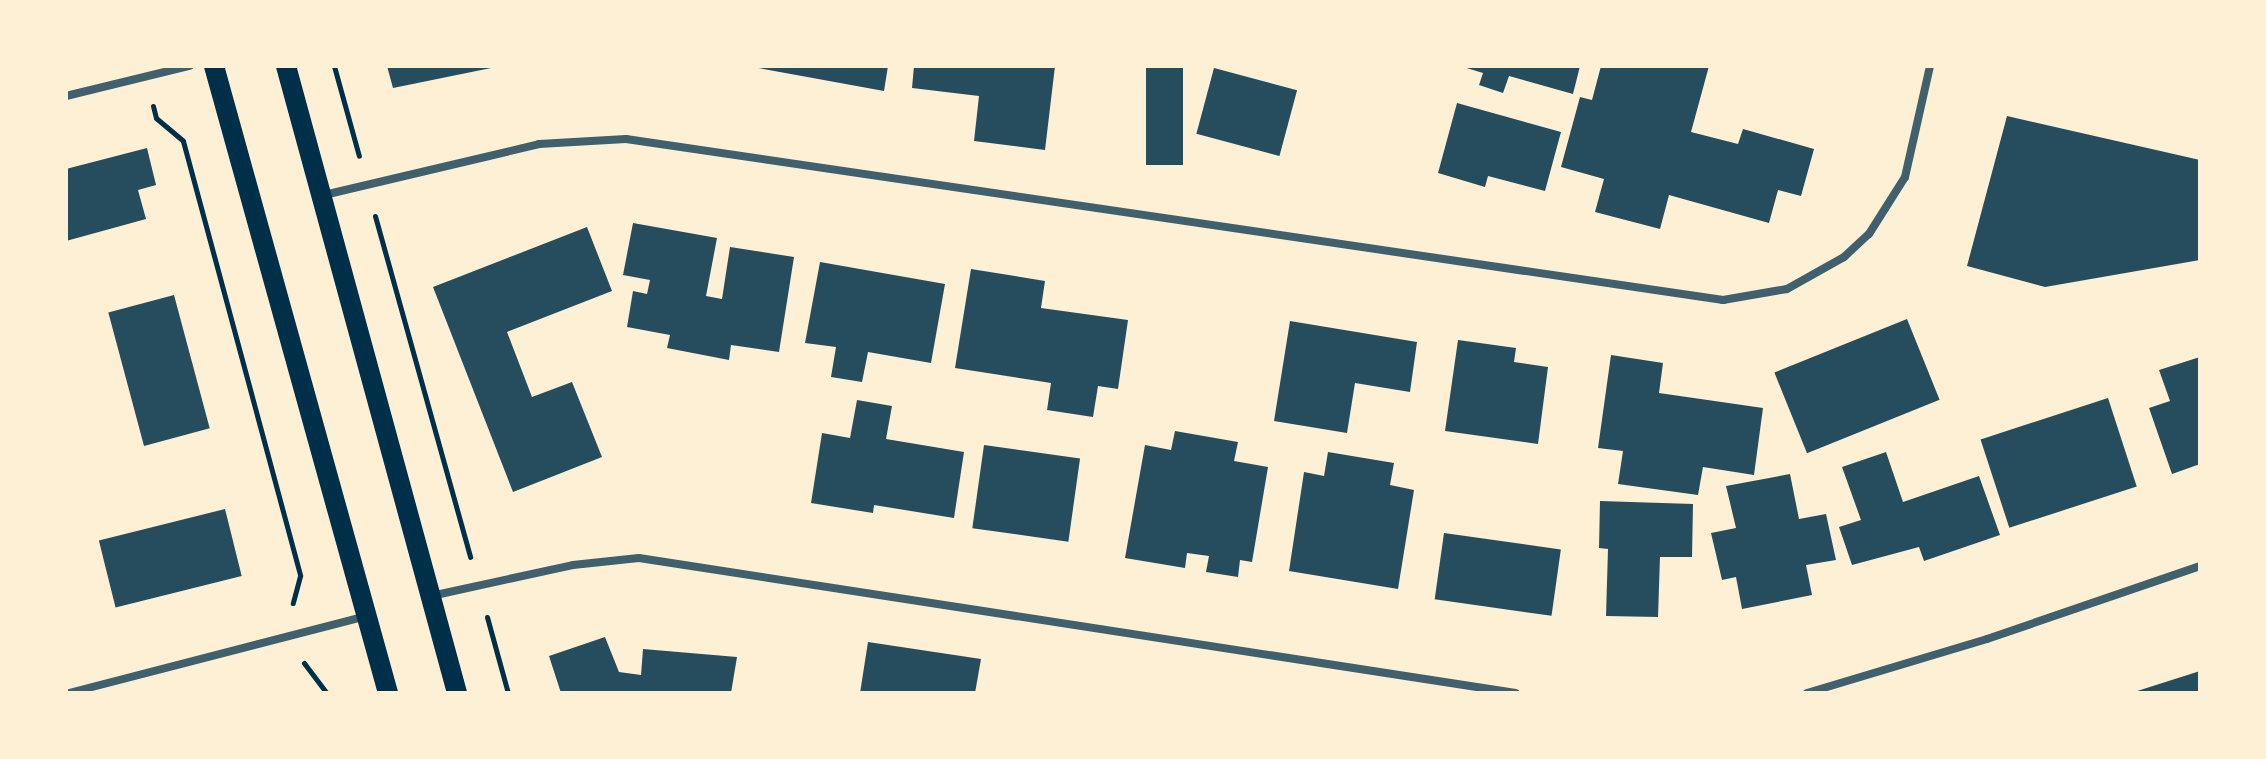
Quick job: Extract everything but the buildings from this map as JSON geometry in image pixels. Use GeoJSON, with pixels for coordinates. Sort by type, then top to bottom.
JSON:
{"type":"FeatureCollection","features":[{"type":"Feature","properties":{"kind":"main road"},"geometry":{"type":"LineString","coordinates":[[214,66],[388,693]]}},
{"type":"Feature","properties":{"kind":"main road"},"geometry":{"type":"LineString","coordinates":[[286,66],[457,693]]}},
{"type":"Feature","properties":{"kind":"street"},"geometry":{"type":"LineString","coordinates":[[66,96],[189,66]]}},
{"type":"Feature","properties":{"kind":"street"},"geometry":{"type":"LineString","coordinates":[[322,196],[539,144],[626,139],[1690,298],[1734,299],[1787,289],[1817,275],[1869,234],[1905,177],[1930,66]]}},
{"type":"Feature","properties":{"kind":"street"},"geometry":{"type":"LineString","coordinates":[[430,596],[608,559],[639,558],[1516,693]]}},
{"type":"Feature","properties":{"kind":"street"},"geometry":{"type":"LineString","coordinates":[[1807,693],[1987,639],[2200,566]]}},
{"type":"Feature","properties":{"kind":"street"},"geometry":{"type":"LineString","coordinates":[[69,693],[366,616]]}},
{"type":"Feature","properties":{"kind":"path"},"geometry":{"type":"LineString","coordinates":[[334,66],[508,693]]}},
{"type":"Feature","properties":{"kind":"path"},"geometry":{"type":"LineString","coordinates":[[146,77],[156,118],[183,141],[300,576],[293,599],[293,636],[309,675],[327,693]]}}]}
